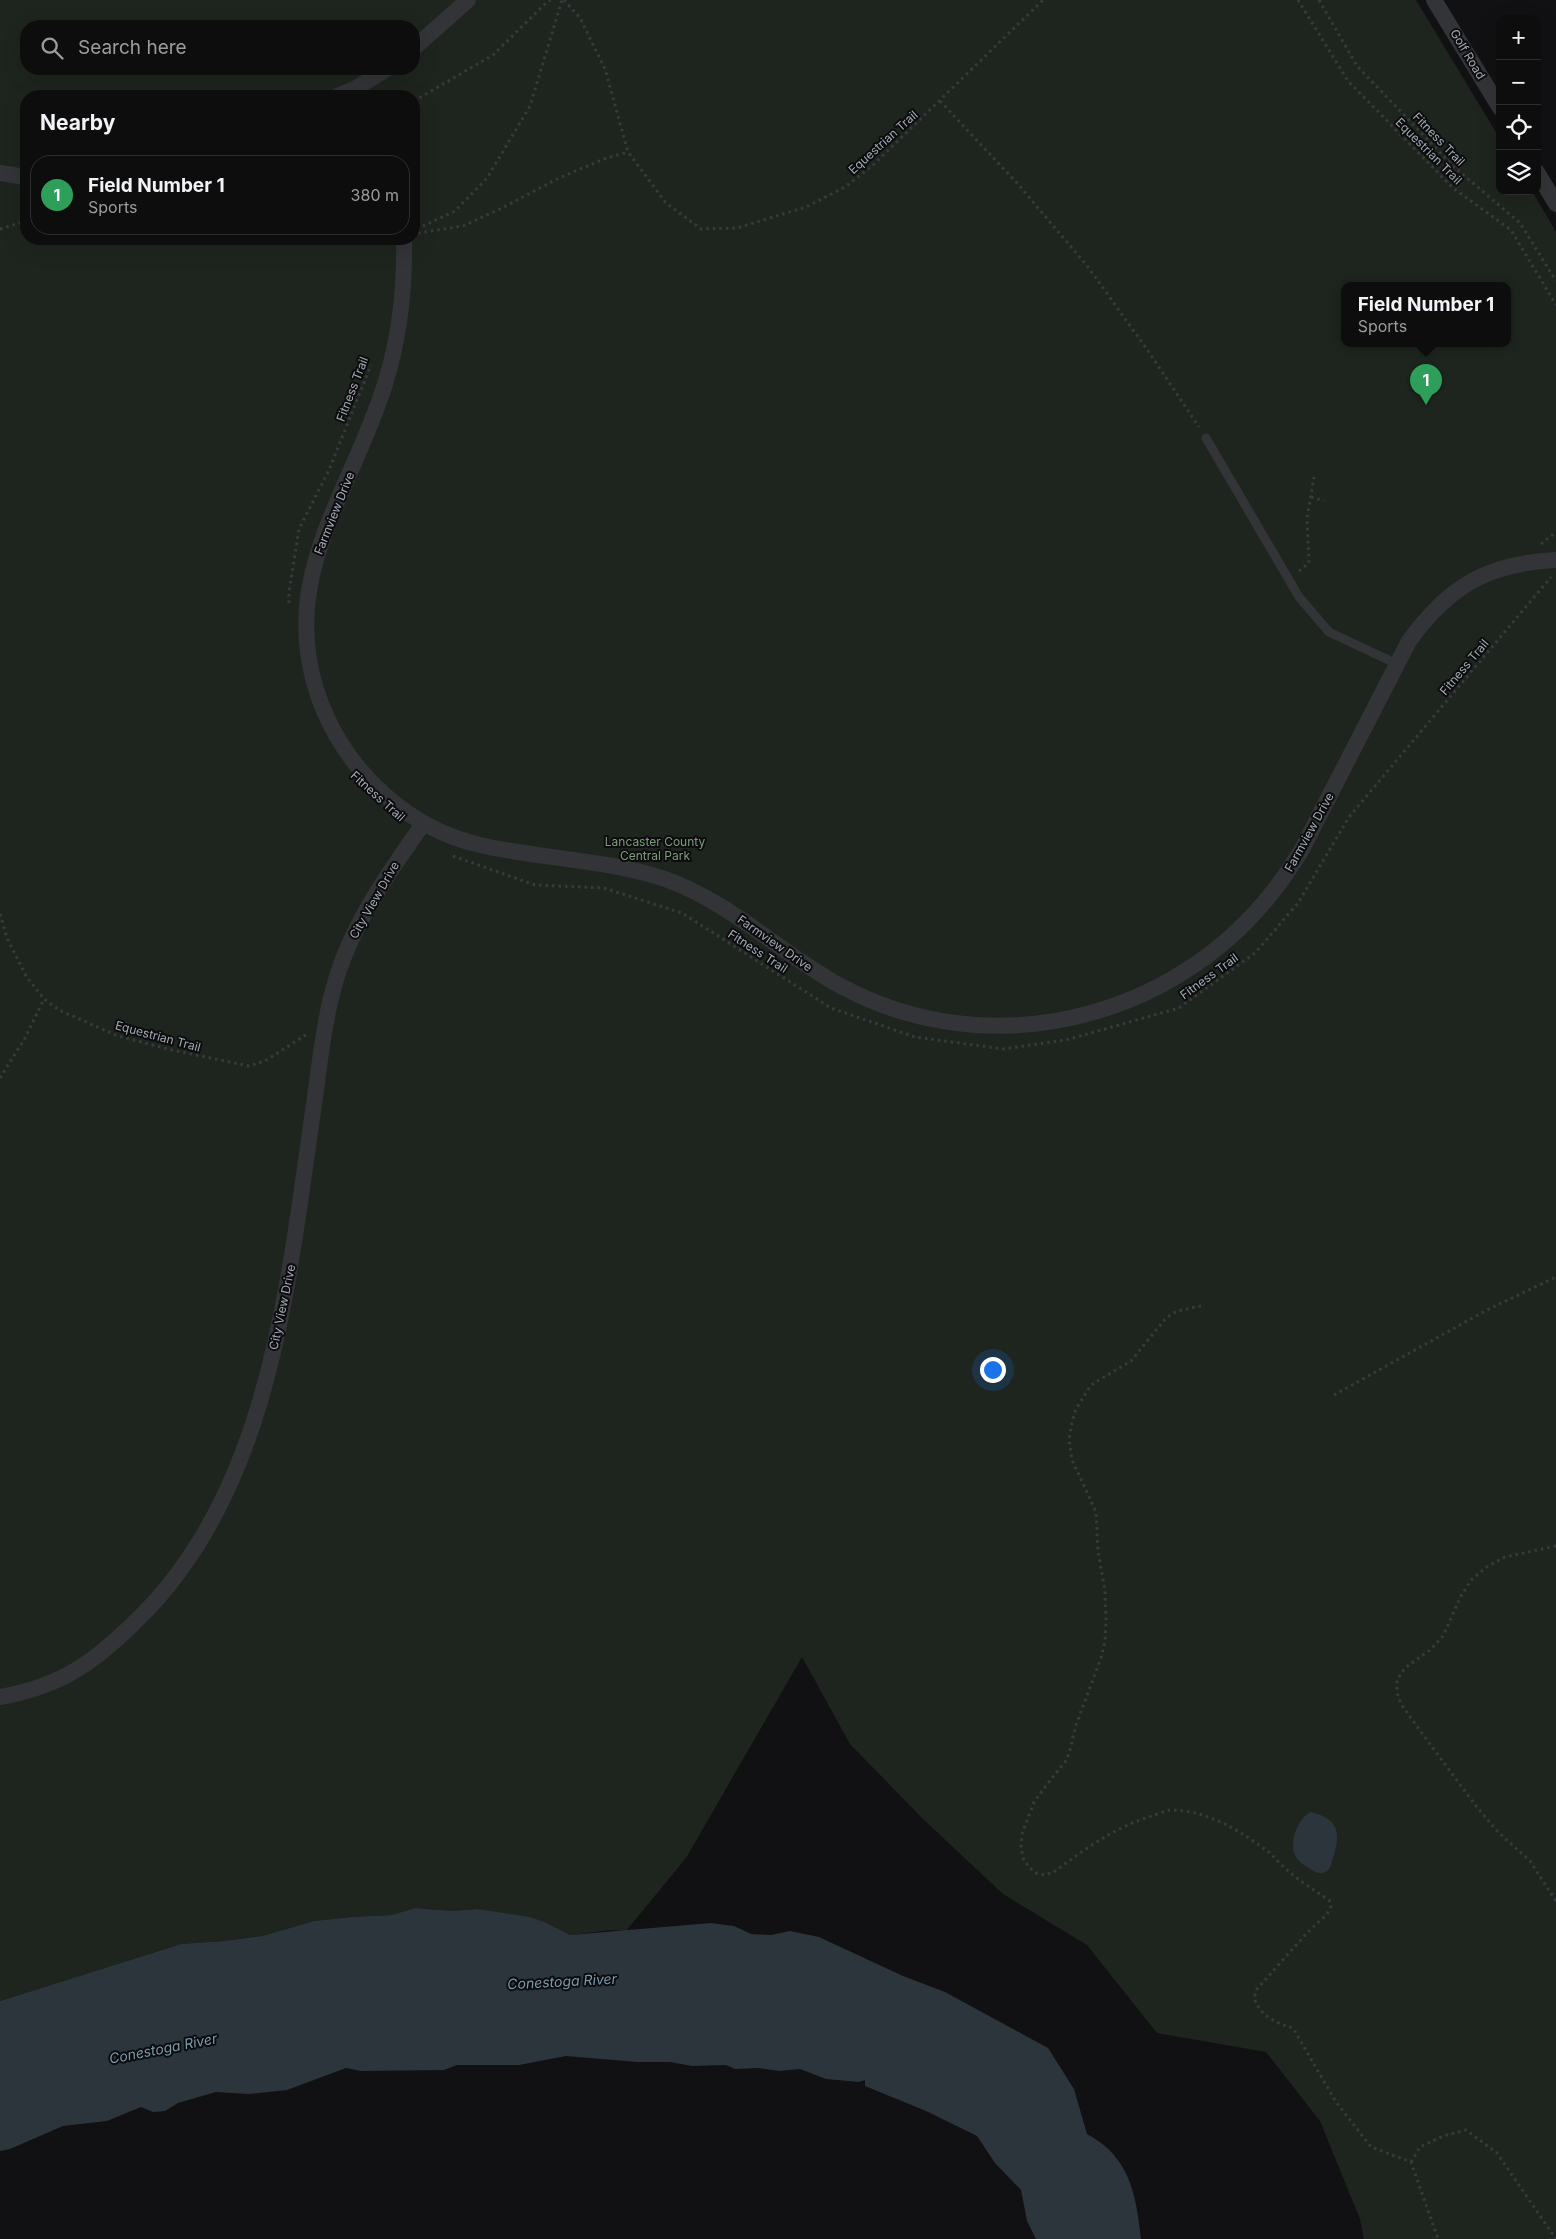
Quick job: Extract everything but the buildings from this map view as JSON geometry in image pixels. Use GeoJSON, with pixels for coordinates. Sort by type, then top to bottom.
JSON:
{"type":"FeatureCollection","features":[{"type":"Feature","properties":{"kind":"street"},"geometry":{"type":"LineString","coordinates":[[420,43],[468,0]]}},
{"type":"Feature","properties":{"kind":"street","name":"Golf Road"},"geometry":{"type":"LineString","coordinates":[[1434,0],[1498,105]]}},
{"type":"Feature","properties":{"kind":"street"},"geometry":{"type":"LineString","coordinates":[[361,90],[379,75]]}},
{"type":"Feature","properties":{"kind":"street"},"geometry":{"type":"LineString","coordinates":[[0,173],[20,176]]}},
{"type":"Feature","properties":{"kind":"street"},"geometry":{"type":"LineString","coordinates":[[1541,179],[1556,204]]}},
{"type":"Feature","properties":{"kind":"street","name":"Farmview Drive"},"geometry":{"type":"LineString","coordinates":[[404,245],[404,282],[397,342],[368,432],[318,548],[306,606],[307,651],[315,686],[328,719],[346,753],[370,782],[394,804],[423,823],[476,845],[646,873],[696,891],[726,908],[801,963],[842,987],[906,1014],[972,1026],[1006,1026],[1085,1016],[1128,1001],[1164,983],[1204,959],[1252,916],[1274,891],[1301,851],[1409,641],[1428,615],[1450,595],[1485,574],[1532,561],[1556,560]]}},
{"type":"Feature","properties":{"kind":"street","name":"City View Drive"},"geometry":{"type":"LineString","coordinates":[[0,1697],[42,1686],[69,1675],[111,1647],[156,1602],[181,1572],[208,1530],[224,1498],[239,1462],[267,1375],[280,1320],[290,1266],[327,1019],[337,975],[356,928],[423,823]]}},
{"type":"Feature","properties":{"kind":"lane"},"geometry":{"type":"LineString","coordinates":[[1206,438],[1299,597],[1329,632],[1397,664]]}},
{"type":"Feature","properties":{"kind":"path"},"geometry":{"type":"LineString","coordinates":[[420,98],[493,55],[551,0]]}},
{"type":"Feature","properties":{"kind":"path"},"geometry":{"type":"LineString","coordinates":[[420,229],[455,211],[487,178],[530,106],[563,0]]}},
{"type":"Feature","properties":{"kind":"path","name":"Equestrian Trail"},"geometry":{"type":"LineString","coordinates":[[563,0],[580,18],[605,69],[628,152],[666,203],[700,229],[737,228],[806,207],[845,187],[872,166],[1043,0]]}},
{"type":"Feature","properties":{"kind":"path","name":"Equestrian Trail"},"geometry":{"type":"LineString","coordinates":[[1298,0],[1348,81],[1453,188],[1511,230],[1556,305]]}},
{"type":"Feature","properties":{"kind":"path","name":"Fitness Trail"},"geometry":{"type":"LineString","coordinates":[[1319,0],[1357,66],[1454,167],[1520,222],[1556,281]]}},
{"type":"Feature","properties":{"kind":"path"},"geometry":{"type":"LineString","coordinates":[[940,101],[1017,183],[1088,268],[1146,348],[1206,438]]}},
{"type":"Feature","properties":{"kind":"path"},"geometry":{"type":"LineString","coordinates":[[420,231],[463,226],[559,178],[604,159],[628,152]]}},
{"type":"Feature","properties":{"kind":"path"},"geometry":{"type":"LineString","coordinates":[[0,229],[20,223]]}},
{"type":"Feature","properties":{"kind":"path","name":"Fitness Trail"},"geometry":{"type":"LineString","coordinates":[[289,609],[289,592],[299,528],[329,470],[371,364]]}},
{"type":"Feature","properties":{"kind":"path"},"geometry":{"type":"LineString","coordinates":[[1309,563],[1307,518],[1314,477]]}},
{"type":"Feature","properties":{"kind":"path"},"geometry":{"type":"LineString","coordinates":[[1311,497],[1324,501]]}},
{"type":"Feature","properties":{"kind":"path","name":"Fitness Trail"},"geometry":{"type":"LineString","coordinates":[[446,854],[535,885],[604,888],[682,913],[832,1008],[915,1037],[1003,1048],[1066,1040],[1179,1008],[1255,953],[1298,903],[1350,817],[1556,571]]}},
{"type":"Feature","properties":{"kind":"path","name":"Equestrian Trail"},"geometry":{"type":"LineString","coordinates":[[0,914],[7,938],[26,976],[44,999],[59,1010],[118,1036],[172,1050],[249,1066],[265,1062],[327,1019]]}},
{"type":"Feature","properties":{"kind":"path"},"geometry":{"type":"LineString","coordinates":[[0,1078],[25,1038],[44,999]]}},
{"type":"Feature","properties":{"kind":"path"},"geometry":{"type":"LineString","coordinates":[[1334,1395],[1487,1310],[1556,1278]]}},
{"type":"Feature","properties":{"kind":"path"},"geometry":{"type":"LineString","coordinates":[[1201,1306],[1176,1311],[1166,1318],[1131,1361],[1091,1385],[1076,1408],[1069,1440],[1072,1460],[1096,1512],[1098,1551],[1107,1608],[1105,1641],[1066,1762],[1034,1802],[1027,1819],[1022,1841],[1023,1858],[1036,1873],[1044,1875],[1054,1872],[1104,1836],[1138,1820],[1168,1810],[1199,1813],[1221,1822],[1246,1836],[1271,1854],[1286,1870],[1329,1900],[1332,1906],[1327,1914],[1306,1934],[1257,1989],[1254,1998],[1257,2007],[1272,2020],[1293,2028],[1336,2102],[1371,2147],[1411,2162]]}},
{"type":"Feature","properties":{"kind":"path"},"geometry":{"type":"LineString","coordinates":[[1556,1546],[1506,1557],[1488,1566],[1471,1580],[1461,1596],[1443,1636],[1430,1650],[1405,1668],[1397,1680],[1397,1692],[1406,1711],[1476,1806],[1498,1832],[1530,1861],[1556,1900]]}},
{"type":"Feature","properties":{"kind":"path"},"geometry":{"type":"LineString","coordinates":[[1411,2162],[1420,2147],[1443,2136],[1466,2130],[1497,2153],[1556,2239]]}},
{"type":"Feature","properties":{"kind":"path"},"geometry":{"type":"LineString","coordinates":[[1411,2162],[1438,2239]]}},
{"type":"Feature","properties":{"kind":"green space","name":"Lancaster County Central Park"},"geometry":{"type":"Polygon","coordinates":[[[0,0],[1416,0],[1496,132],[1496,195],[1534,195],[1556,232],[1556,2239],[1364,2239],[1360,2219],[1320,2121],[1266,2052],[1157,2033],[1087,1945],[1003,1894],[923,1819],[850,1744],[802,1657],[686,1858],[626,1931],[611,1930],[570,1935],[547,1923],[477,1909],[453,1911],[415,1908],[392,1915],[314,1921],[262,1936],[181,1944],[0,2001],[0,0]]]}},
{"type":"Feature","properties":{"kind":"water"},"geometry":{"type":"Polygon","coordinates":[[[1311,1812],[1327,1819],[1336,1828],[1336,1849],[1329,1869],[1323,1873],[1316,1872],[1299,1861],[1293,1850],[1296,1830],[1302,1819],[1311,1812]]]}},
{"type":"Feature","properties":{"kind":"water","name":"Conestoga River"},"geometry":{"type":"Polygon","coordinates":[[[415,1908],[453,1911],[477,1909],[530,1917],[547,1923],[570,1935],[711,1923],[734,1926],[751,1934],[771,1935],[790,1931],[819,1937],[903,1976],[945,1992],[1048,2048],[1074,2089],[1087,2134],[1101,2143],[1122,2165],[1133,2192],[1141,2239],[1036,2239],[1027,2221],[1021,2190],[995,2163],[977,2136],[926,2111],[865,2086],[865,2080],[859,2082],[826,2079],[800,2069],[779,2071],[758,2068],[735,2069],[726,2065],[692,2066],[670,2062],[637,2062],[566,2056],[519,2065],[457,2065],[444,2070],[361,2071],[346,2068],[287,2090],[248,2094],[216,2092],[178,2103],[165,2111],[153,2112],[141,2107],[107,2121],[63,2126],[10,2149],[0,2151],[0,2001],[181,1944],[262,1936],[314,1921],[392,1915],[415,1908]]]}},
{"type":"Feature","properties":{"kind":"place","name":"Field Number 1"},"geometry":{"type":"Point","coordinates":[1426,405]}}]}
